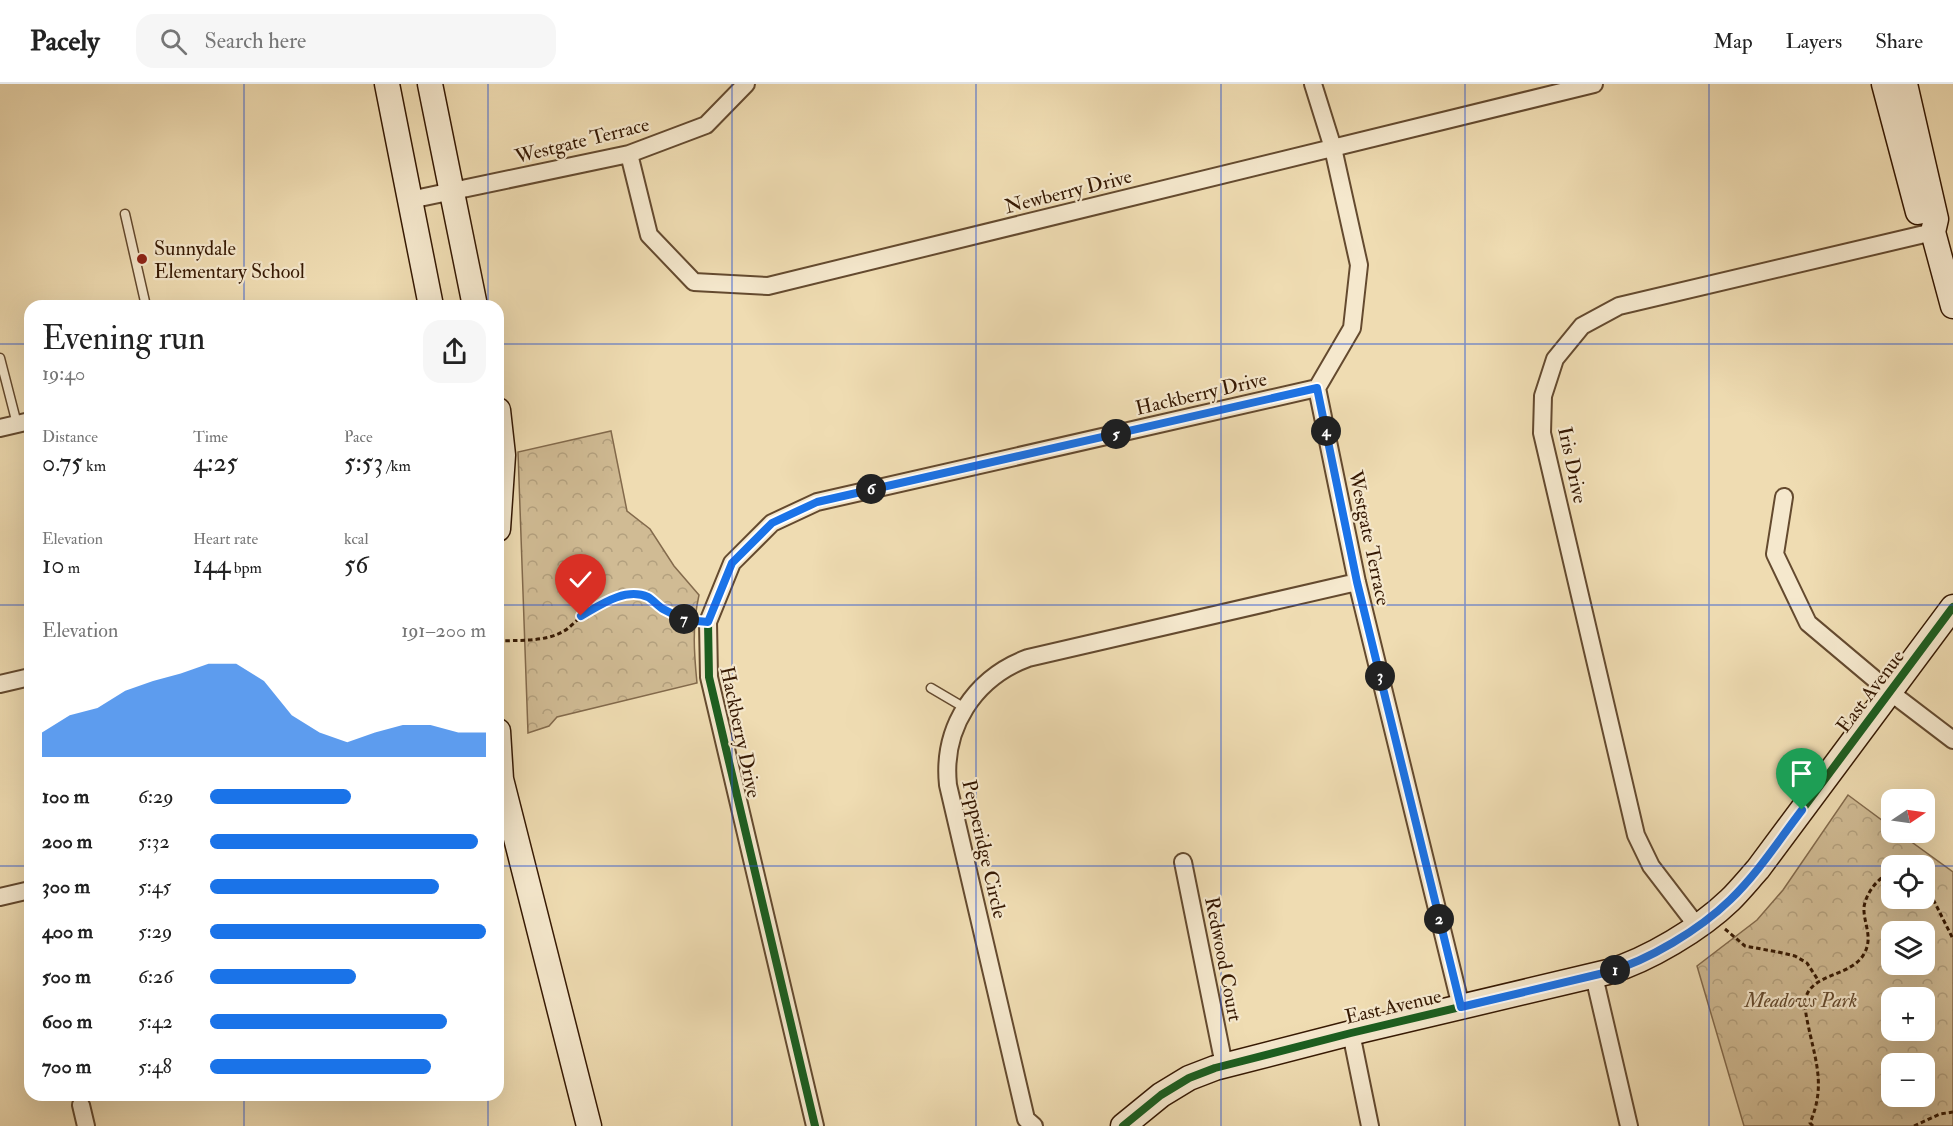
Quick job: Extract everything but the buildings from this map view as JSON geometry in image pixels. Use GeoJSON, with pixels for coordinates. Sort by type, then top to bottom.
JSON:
{"type":"FeatureCollection","features":[{"type":"Feature","properties":{"kind":"street"},"geometry":{"type":"LineString","coordinates":[[387,84],[430,300]]}},
{"type":"Feature","properties":{"kind":"street"},"geometry":{"type":"LineString","coordinates":[[430,84],[474,300]]}},
{"type":"Feature","properties":{"kind":"street","name":"Westgate Terrace"},"geometry":{"type":"LineString","coordinates":[[410,200],[628,154],[706,125],[746,84]]}},
{"type":"Feature","properties":{"kind":"street"},"geometry":{"type":"LineString","coordinates":[[1313,84],[1333,148],[1359,265],[1352,328],[1317,388]]}},
{"type":"Feature","properties":{"kind":"street","name":"Newberry Drive"},"geometry":{"type":"LineString","coordinates":[[628,154],[649,234],[694,282],[768,286],[1594,84]]}},
{"type":"Feature","properties":{"kind":"street"},"geometry":{"type":"LineString","coordinates":[[1884,84],[1921,224],[1933,232]]}},
{"type":"Feature","properties":{"kind":"street"},"geometry":{"type":"LineString","coordinates":[[1905,84],[1936,219],[1933,232],[1953,306]]}},
{"type":"Feature","properties":{"kind":"street","name":"Iris Drive"},"geometry":{"type":"LineString","coordinates":[[1705,920],[1651,866],[1636,835],[1542,433],[1542,396],[1555,359],[1582,326],[1619,306],[1933,232]]}},
{"type":"Feature","properties":{"kind":"street","name":"Westgate Terrace"},"geometry":{"type":"LineString","coordinates":[[1317,388],[1357,582],[1461,1007]]}},
{"type":"Feature","properties":{"kind":"street","name":"Hackberry Drive"},"geometry":{"type":"LineString","coordinates":[[815,1126],[709,677],[708,622],[732,563],[772,523],[817,502],[1317,388]]}},
{"type":"Feature","properties":{"kind":"street"},"geometry":{"type":"LineString","coordinates":[[0,428],[23,423]]}},
{"type":"Feature","properties":{"kind":"street"},"geometry":{"type":"LineString","coordinates":[[1784,497],[1775,554],[1808,624],[1890,692],[1953,740]]}},
{"type":"Feature","properties":{"kind":"street","name":"Pepperidge Circle"},"geometry":{"type":"LineString","coordinates":[[1034,1126],[1026,1119],[948,785],[946,772],[951,736],[964,708],[974,693],[991,677],[1028,658],[1357,582]]}},
{"type":"Feature","properties":{"kind":"street","name":"East Avenue"},"geometry":{"type":"LineString","coordinates":[[1123,1126],[1152,1101],[1202,1072],[1351,1033],[1594,976],[1643,959],[1705,920],[1729,901],[1758,869],[1953,607]]}},
{"type":"Feature","properties":{"kind":"street"},"geometry":{"type":"LineString","coordinates":[[0,684],[24,678]]}},
{"type":"Feature","properties":{"kind":"street"},"geometry":{"type":"LineString","coordinates":[[504,795],[589,1126]]}},
{"type":"Feature","properties":{"kind":"street","name":"Redwood Court"},"geometry":{"type":"LineString","coordinates":[[1183,862],[1224,1065]]}},
{"type":"Feature","properties":{"kind":"street"},"geometry":{"type":"LineString","coordinates":[[0,897],[24,891]]}},
{"type":"Feature","properties":{"kind":"street"},"geometry":{"type":"LineString","coordinates":[[1594,976],[1629,1126]]}},
{"type":"Feature","properties":{"kind":"street"},"geometry":{"type":"LineString","coordinates":[[1351,1033],[1370,1126]]}},
{"type":"Feature","properties":{"kind":"street"},"geometry":{"type":"LineString","coordinates":[[81,1105],[86,1126]]}},
{"type":"Feature","properties":{"kind":"lane"},"geometry":{"type":"LineString","coordinates":[[125,214],[145,300]]}},
{"type":"Feature","properties":{"kind":"lane"},"geometry":{"type":"LineString","coordinates":[[0,358],[23,423]]}},
{"type":"Feature","properties":{"kind":"lane"},"geometry":{"type":"LineString","coordinates":[[931,688],[964,708]]}},
{"type":"Feature","properties":{"kind":"path"},"geometry":{"type":"LineString","coordinates":[[504,641],[547,638],[563,632],[581,616],[606,602],[627,594],[646,597],[664,610],[688,621],[708,622]]}},
{"type":"Feature","properties":{"kind":"path"},"geometry":{"type":"LineString","coordinates":[[1810,1125],[1817,1107],[1818,1075],[1805,1001],[1809,990],[1818,980],[1834,976],[1864,955],[1869,944],[1864,908],[1867,898],[1876,883],[1881,880]]}},
{"type":"Feature","properties":{"kind":"path"},"geometry":{"type":"LineString","coordinates":[[1935,905],[1953,939]]}},
{"type":"Feature","properties":{"kind":"path"},"geometry":{"type":"LineString","coordinates":[[1705,920],[1745,946],[1795,956],[1807,963],[1818,980]]}},
{"type":"Feature","properties":{"kind":"path"},"geometry":{"type":"LineString","coordinates":[[1914,1126],[1940,1114],[1953,1112]]}},
{"type":"Feature","properties":{"kind":"green space"},"geometry":{"type":"Polygon","coordinates":[[[611,431],[627,511],[650,529],[674,566],[699,595],[694,639],[697,683],[557,717],[549,726],[528,733],[518,452],[611,431]]]}},
{"type":"Feature","properties":{"kind":"green space","name":"Meadows Park"},"geometry":{"type":"Polygon","coordinates":[[[1848,795],[1881,820],[1881,843],[1913,843],[1929,855],[1881,855],[1881,909],[1935,909],[1935,859],[1953,872],[1953,1126],[1744,1126],[1697,966],[1757,920],[1783,890],[1848,795]]]}},
{"type":"Feature","properties":{"kind":"cycle path"},"geometry":{"type":"LineString","coordinates":[[815,1126],[709,677],[708,622],[732,563],[772,523],[817,502],[1317,388]]}},
{"type":"Feature","properties":{"kind":"cycle path"},"geometry":{"type":"LineString","coordinates":[[1123,1126],[1161,1095],[1189,1078],[1215,1068],[1608,972],[1640,960],[1689,932],[1718,911],[1758,869],[1953,607]]}},
{"type":"Feature","properties":{"kind":"place","name":"Sunnydale Elementary School"},"geometry":{"type":"Point","coordinates":[142,259]}},
{"type":"Feature","properties":{"kind":"route"},"geometry":{"type":"LineString","coordinates":[[581,616],[606,602],[627,594],[646,597],[664,610],[688,621],[708,622],[732,563],[772,523],[817,502],[1317,388],[1357,582],[1461,1007],[1594,976],[1632,964],[1656,952],[1686,934],[1729,901],[1758,869],[1802,810]]}}]}
